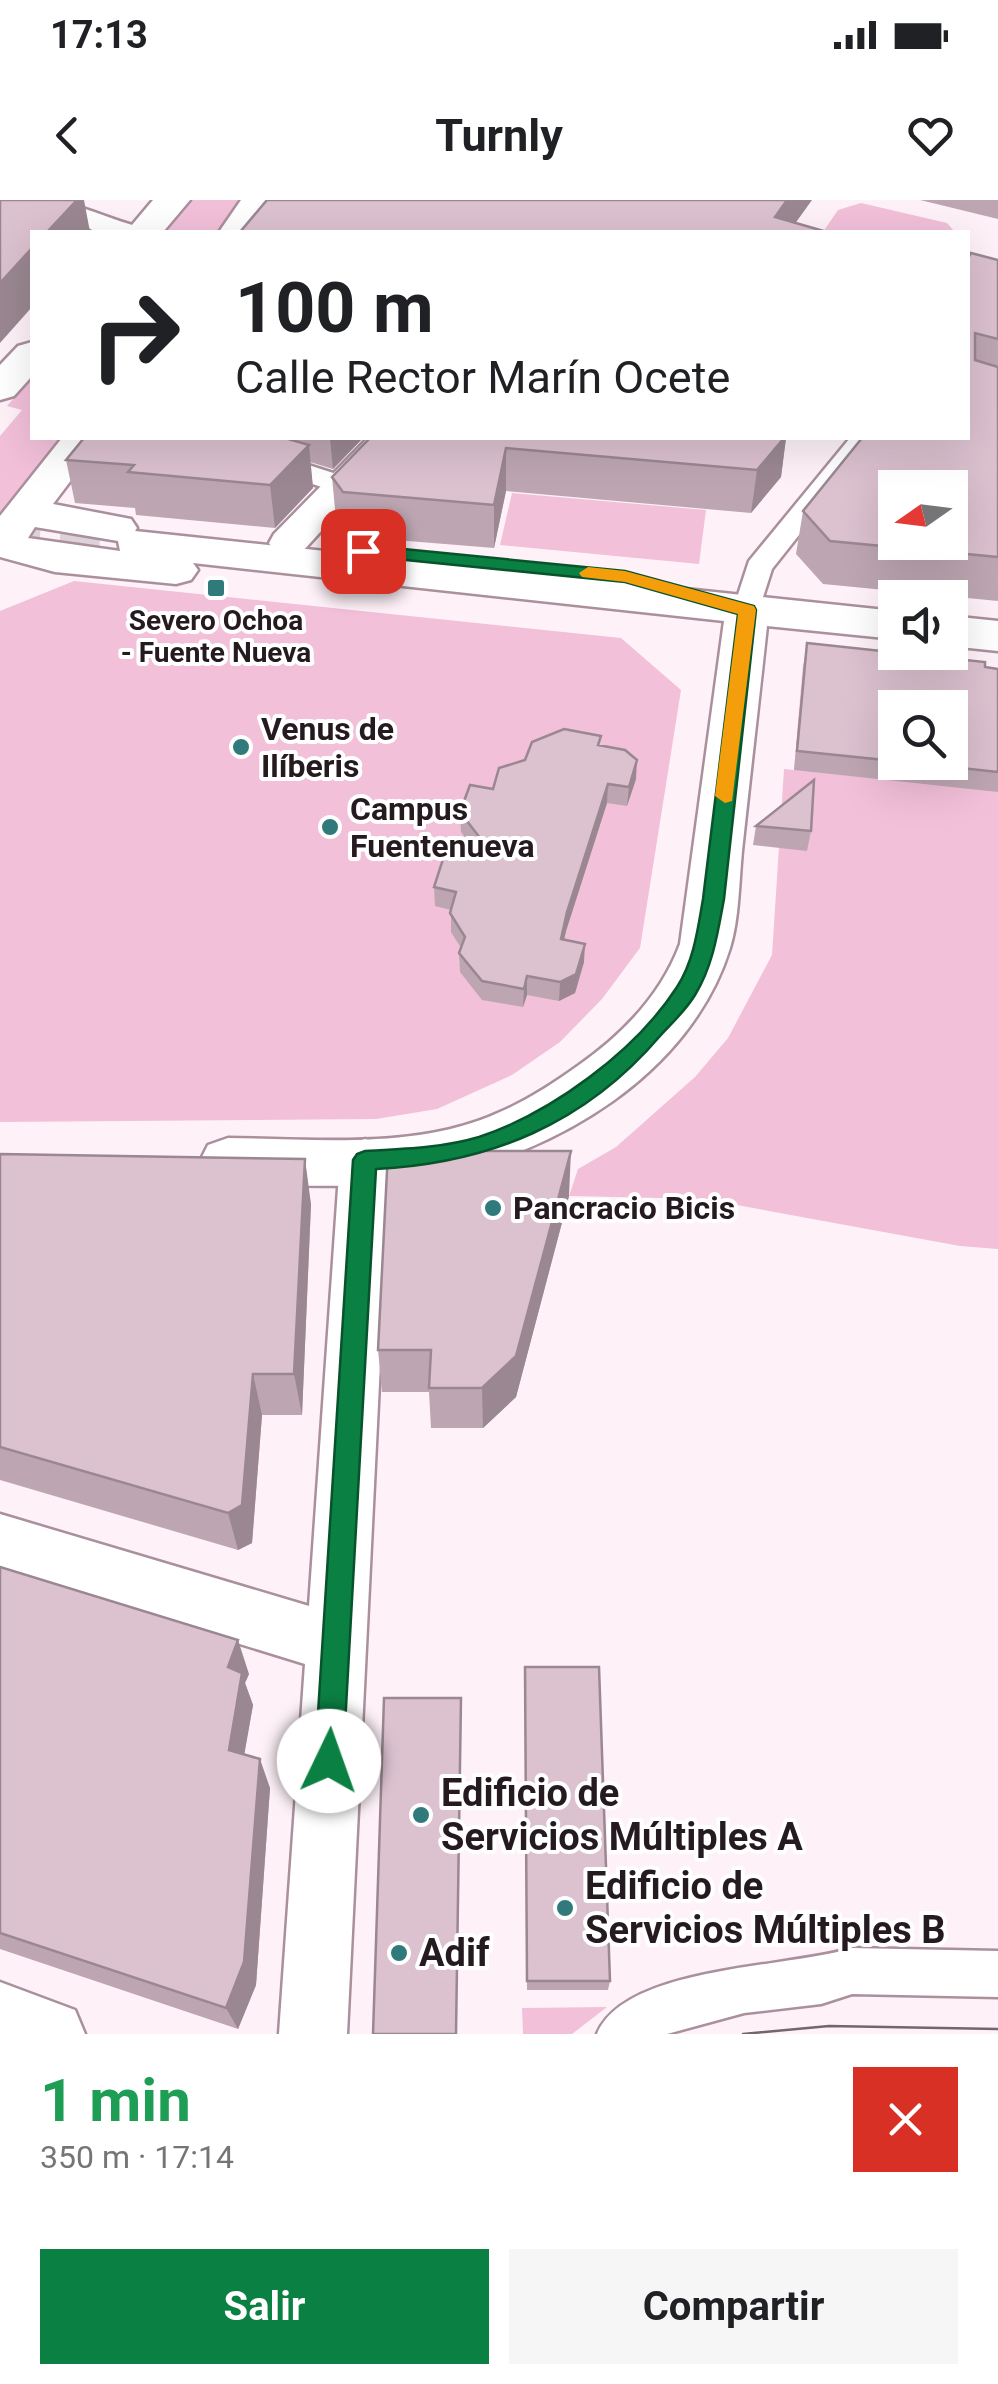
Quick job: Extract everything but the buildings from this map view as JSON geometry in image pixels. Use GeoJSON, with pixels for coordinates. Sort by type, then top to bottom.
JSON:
{"type":"FeatureCollection","features":[{"type":"Feature","properties":{"kind":"main road"},"geometry":{"type":"LineString","coordinates":[[146,230],[172,200]]}},
{"type":"Feature","properties":{"kind":"main road"},"geometry":{"type":"LineString","coordinates":[[238,230],[259,200]]}},
{"type":"Feature","properties":{"kind":"main road"},"geometry":{"type":"LineString","coordinates":[[0,388],[30,356]]}},
{"type":"Feature","properties":{"kind":"main road"},"geometry":{"type":"LineString","coordinates":[[0,544],[81,440]]}},
{"type":"Feature","properties":{"kind":"main road"},"geometry":{"type":"LineString","coordinates":[[288,543],[386,440]]}},
{"type":"Feature","properties":{"kind":"main road"},"geometry":{"type":"LineString","coordinates":[[26,509],[118,536],[878,623]]}},
{"type":"Feature","properties":{"kind":"main road"},"geometry":{"type":"LineString","coordinates":[[0,544],[79,534],[288,543],[625,576],[747,610]]}},
{"type":"Feature","properties":{"kind":"main road"},"geometry":{"type":"LineString","coordinates":[[0,544],[55,558],[618,614],[747,610]]}},
{"type":"Feature","properties":{"kind":"main road"},"geometry":{"type":"LineString","coordinates":[[0,566],[55,558]]}},
{"type":"Feature","properties":{"kind":"main road"},"geometry":{"type":"LineString","coordinates":[[175,1160],[365,1160],[427,1157],[476,1147],[522,1130],[581,1095],[630,1056],[687,990],[706,944],[747,610]]}},
{"type":"Feature","properties":{"kind":"main road"},"geometry":{"type":"LineString","coordinates":[[968,633],[998,636]]}},
{"type":"Feature","properties":{"kind":"main road"},"geometry":{"type":"LineString","coordinates":[[313,2034],[365,1160]]}},
{"type":"Feature","properties":{"kind":"main road"},"geometry":{"type":"LineString","coordinates":[[0,1542],[336,1644]]}},
{"type":"Feature","properties":{"kind":"main road"},"geometry":{"type":"LineString","coordinates":[[0,2016],[50,2034]]}},
{"type":"Feature","properties":{"kind":"street"},"geometry":{"type":"LineString","coordinates":[[48,200],[104,227],[121,230]]}},
{"type":"Feature","properties":{"kind":"street"},"geometry":{"type":"LineString","coordinates":[[210,440],[344,485]]}},
{"type":"Feature","properties":{"kind":"street"},"geometry":{"type":"LineString","coordinates":[[747,610],[759,567],[860,440]]}},
{"type":"Feature","properties":{"kind":"street"},"geometry":{"type":"LineString","coordinates":[[621,2034],[666,2008],[744,1989],[821,1981],[852,1971],[998,1974]]}},
{"type":"Feature","properties":{"kind":"shaded area"},"geometry":{"type":"Polygon","coordinates":[[[184,200],[246,200],[225,230],[159,230],[184,200]]]}},
{"type":"Feature","properties":{"kind":"shaded area"},"geometry":{"type":"Polygon","coordinates":[[[861,203],[947,223],[953,230],[824,230],[838,210],[861,203]]]}},
{"type":"Feature","properties":{"kind":"shaded area"},"geometry":{"type":"Polygon","coordinates":[[[30,379],[30,440],[68,440],[8,516],[0,517],[0,436],[22,410],[7,406],[30,379]]]}},
{"type":"Feature","properties":{"kind":"shaded area"},"geometry":{"type":"Polygon","coordinates":[[[512,493],[706,510],[699,564],[500,545],[512,493]]]}},
{"type":"Feature","properties":{"kind":"shaded area","name":"Campus Fuentenueva"},"geometry":{"type":"Polygon","coordinates":[[[74,581],[621,638],[681,690],[640,948],[602,999],[560,1042],[512,1075],[437,1109],[376,1119],[0,1122],[0,611],[74,581]]]}},
{"type":"Feature","properties":{"kind":"shaded area"},"geometry":{"type":"Polygon","coordinates":[[[803,663],[979,681],[998,689],[998,1249],[960,1246],[704,1199],[569,1196],[578,1169],[616,1147],[695,1077],[728,1038],[772,955],[784,769],[794,770],[803,663]]]}},
{"type":"Feature","properties":{"kind":"shaded area"},"geometry":{"type":"Polygon","coordinates":[[[607,2007],[572,2034],[523,2034],[522,2008],[607,2007]]]}},
{"type":"Feature","properties":{"kind":"tunnel"},"geometry":{"type":"LineString","coordinates":[[0,535],[137,544]]}},
{"type":"Feature","properties":{"kind":"tram line"},"geometry":{"type":"LineString","coordinates":[[743,2034],[829,2026],[998,2029]]}},
{"type":"Feature","properties":{"kind":"slow traffic"},"geometry":{"type":"LineString","coordinates":[[588,573],[625,576],[747,610],[725,796]]}},
{"type":"Feature","properties":{"kind":"place","name":"Severo Ochoa - Fuente Nueva"},"geometry":{"type":"Point","coordinates":[216,588]}},
{"type":"Feature","properties":{"kind":"place","name":"Venus de Ilíberis"},"geometry":{"type":"Point","coordinates":[241,747]}},
{"type":"Feature","properties":{"kind":"place","name":"Campus Fuentenueva"},"geometry":{"type":"Point","coordinates":[330,827]}},
{"type":"Feature","properties":{"kind":"place","name":"Pancracio Bicis"},"geometry":{"type":"Point","coordinates":[493,1208]}},
{"type":"Feature","properties":{"kind":"place","name":"Edificio de Servicios Múltiples A"},"geometry":{"type":"Point","coordinates":[421,1815]}},
{"type":"Feature","properties":{"kind":"place","name":"Edificio de Servicios Múltiples B"},"geometry":{"type":"Point","coordinates":[565,1908]}},
{"type":"Feature","properties":{"kind":"place","name":"Adif"},"geometry":{"type":"Point","coordinates":[399,1953]}},
{"type":"Feature","properties":{"kind":"route"},"geometry":{"type":"LineString","coordinates":[[329,1761],[365,1160],[427,1157],[476,1147],[522,1130],[581,1095],[630,1056],[687,990],[706,944],[714,899],[747,610],[625,576],[363,551]]}}]}
